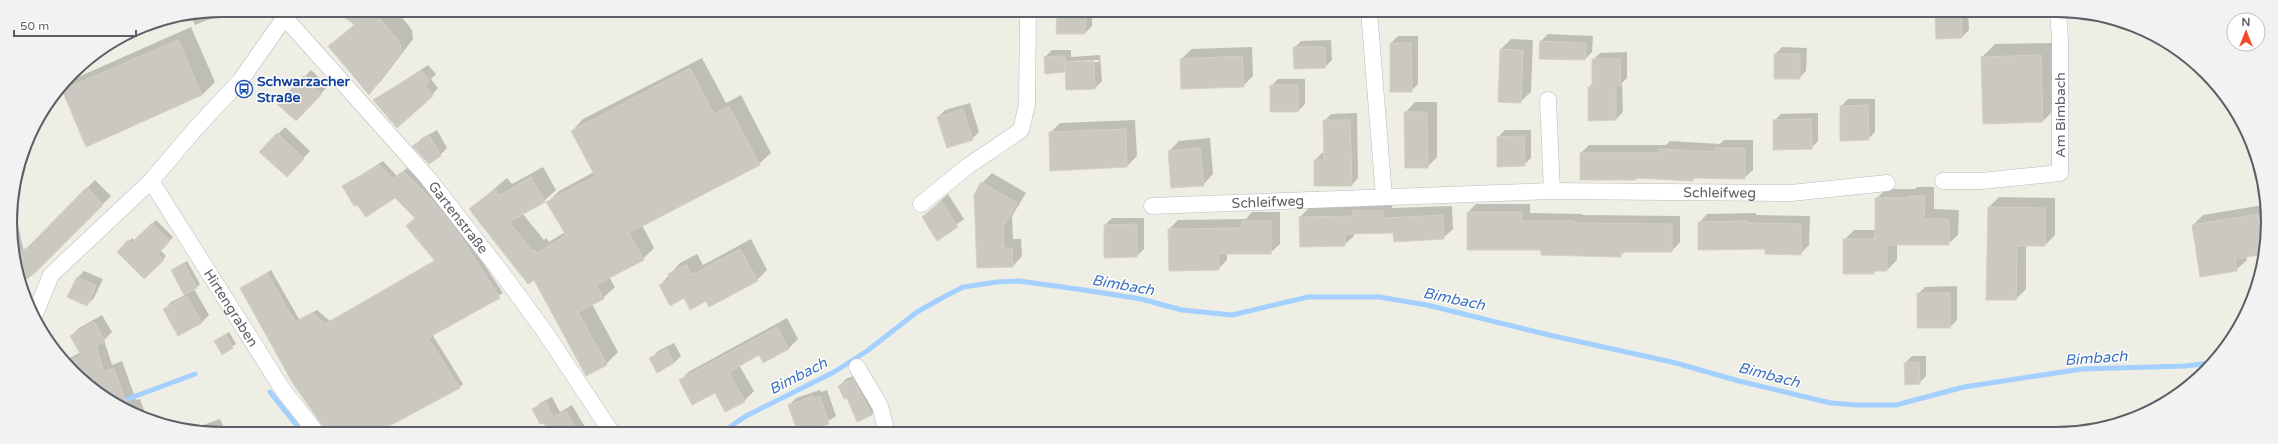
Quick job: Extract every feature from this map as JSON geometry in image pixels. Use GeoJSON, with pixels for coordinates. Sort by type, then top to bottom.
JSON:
{"type":"FeatureCollection","features":[{"type":"Feature","properties":{"kind":"street"},"geometry":{"type":"LineString","coordinates":[[37,310],[51,275],[151,181],[196,128],[240,81],[281,17]]}},
{"type":"Feature","properties":{"kind":"street","name":"Gartenstraße"},"geometry":{"type":"LineString","coordinates":[[287,17],[427,177],[540,326],[609,427]]}},
{"type":"Feature","properties":{"kind":"street"},"geometry":{"type":"LineString","coordinates":[[920,204],[968,166],[1021,130],[1028,104],[1028,17]]}},
{"type":"Feature","properties":{"kind":"street"},"geometry":{"type":"LineString","coordinates":[[1369,17],[1384,197]]}},
{"type":"Feature","properties":{"kind":"street","name":"Am Bimbach"},"geometry":{"type":"LineString","coordinates":[[1942,181],[1981,181],[2060,173],[2060,38],[2058,17]]}},
{"type":"Feature","properties":{"kind":"street"},"geometry":{"type":"LineString","coordinates":[[1548,100],[1552,191]]}},
{"type":"Feature","properties":{"kind":"street","name":"Hirtengraben"},"geometry":{"type":"LineString","coordinates":[[151,181],[283,390],[312,427]]}},
{"type":"Feature","properties":{"kind":"street","name":"Schleifweg"},"geometry":{"type":"LineString","coordinates":[[1152,206],[1552,191],[1791,193],[1887,183]]}},
{"type":"Feature","properties":{"kind":"street"},"geometry":{"type":"LineString","coordinates":[[857,367],[880,406],[885,427]]}},
{"type":"Feature","properties":{"kind":"building"},"geometry":{"type":"Polygon","coordinates":[[[344,17],[379,17],[400,43],[401,52],[369,95],[328,46],[355,25],[344,17]]]}},
{"type":"Feature","properties":{"kind":"building"},"geometry":{"type":"Polygon","coordinates":[[[1057,17],[1086,17],[1085,34],[1056,34],[1057,17]]]}},
{"type":"Feature","properties":{"kind":"building"},"geometry":{"type":"Polygon","coordinates":[[[1935,17],[1961,17],[1962,38],[1936,39],[1935,17]]]}},
{"type":"Feature","properties":{"kind":"building"},"geometry":{"type":"Polygon","coordinates":[[[178,40],[202,95],[86,147],[63,92],[67,88],[178,40]]]}},
{"type":"Feature","properties":{"kind":"building"},"geometry":{"type":"Polygon","coordinates":[[[1540,41],[1586,43],[1585,60],[1539,59],[1540,41]]]}},
{"type":"Feature","properties":{"kind":"building"},"geometry":{"type":"Polygon","coordinates":[[[1390,43],[1411,43],[1412,92],[1390,92],[1390,43]]]}},
{"type":"Feature","properties":{"kind":"building"},"geometry":{"type":"Polygon","coordinates":[[[1293,47],[1325,47],[1325,68],[1294,69],[1293,47]]]}},
{"type":"Feature","properties":{"kind":"building"},"geometry":{"type":"Polygon","coordinates":[[[1500,49],[1523,50],[1521,103],[1498,102],[1500,49]]]}},
{"type":"Feature","properties":{"kind":"building"},"geometry":{"type":"Polygon","coordinates":[[[1774,54],[1800,54],[1800,79],[1774,79],[1774,54]]]}},
{"type":"Feature","properties":{"kind":"building"},"geometry":{"type":"Polygon","coordinates":[[[2041,55],[2043,122],[1983,124],[1981,57],[2041,55]]]}},
{"type":"Feature","properties":{"kind":"building"},"geometry":{"type":"Polygon","coordinates":[[[1065,56],[1065,72],[1045,74],[1044,57],[1065,56]]]}},
{"type":"Feature","properties":{"kind":"building"},"geometry":{"type":"Polygon","coordinates":[[[1242,56],[1244,87],[1181,89],[1180,59],[1242,56]]]}},
{"type":"Feature","properties":{"kind":"building"},"geometry":{"type":"Polygon","coordinates":[[[1592,59],[1620,59],[1621,86],[1616,86],[1616,120],[1588,121],[1588,87],[1592,87],[1592,59]]]}},
{"type":"Feature","properties":{"kind":"building"},"geometry":{"type":"Polygon","coordinates":[[[1094,61],[1095,89],[1066,90],[1065,62],[1094,61]]]}},
{"type":"Feature","properties":{"kind":"building"},"geometry":{"type":"Polygon","coordinates":[[[690,68],[714,114],[729,106],[760,165],[629,233],[644,260],[596,285],[604,299],[578,312],[607,365],[586,376],[534,280],[528,284],[469,209],[495,189],[500,195],[531,177],[545,202],[509,222],[532,251],[534,249],[537,253],[566,235],[546,202],[595,176],[571,131],[690,68]]]}},
{"type":"Feature","properties":{"kind":"building"},"geometry":{"type":"Polygon","coordinates":[[[421,71],[430,81],[425,86],[433,96],[397,128],[373,100],[421,71]]]}},
{"type":"Feature","properties":{"kind":"building"},"geometry":{"type":"Polygon","coordinates":[[[303,76],[322,94],[296,121],[277,104],[303,76]]]}},
{"type":"Feature","properties":{"kind":"building"},"geometry":{"type":"Polygon","coordinates":[[[1270,85],[1298,85],[1298,112],[1270,112],[1270,85]]]}},
{"type":"Feature","properties":{"kind":"building"},"geometry":{"type":"Polygon","coordinates":[[[1868,105],[1869,140],[1840,141],[1840,106],[1868,105]]]}},
{"type":"Feature","properties":{"kind":"building"},"geometry":{"type":"Polygon","coordinates":[[[963,109],[973,140],[947,148],[937,117],[963,109]]]}},
{"type":"Feature","properties":{"kind":"building"},"geometry":{"type":"Polygon","coordinates":[[[1404,112],[1427,112],[1428,168],[1405,168],[1404,112]]]}},
{"type":"Feature","properties":{"kind":"building"},"geometry":{"type":"Polygon","coordinates":[[[1811,119],[1812,149],[1773,150],[1773,120],[1811,119]]]}},
{"type":"Feature","properties":{"kind":"building"},"geometry":{"type":"Polygon","coordinates":[[[1323,120],[1350,120],[1352,186],[1314,186],[1314,160],[1324,160],[1323,120]]]}},
{"type":"Feature","properties":{"kind":"building"},"geometry":{"type":"Polygon","coordinates":[[[1126,129],[1127,167],[1050,171],[1049,132],[1126,129]]]}},
{"type":"Feature","properties":{"kind":"building"},"geometry":{"type":"Polygon","coordinates":[[[277,133],[304,159],[287,177],[259,152],[277,133]]]}},
{"type":"Feature","properties":{"kind":"building"},"geometry":{"type":"Polygon","coordinates":[[[430,136],[441,156],[429,164],[412,146],[430,136]]]}},
{"type":"Feature","properties":{"kind":"building"},"geometry":{"type":"Polygon","coordinates":[[[1524,136],[1525,166],[1497,167],[1497,137],[1524,136]]]}},
{"type":"Feature","properties":{"kind":"building"},"geometry":{"type":"Polygon","coordinates":[[[1200,148],[1204,186],[1171,188],[1168,151],[1200,148]]]}},
{"type":"Feature","properties":{"kind":"building"},"geometry":{"type":"Polygon","coordinates":[[[1715,148],[1745,148],[1745,179],[1693,178],[1693,181],[1636,178],[1636,180],[1580,180],[1580,153],[1660,153],[1660,149],[1715,152],[1715,148]]]}},
{"type":"Feature","properties":{"kind":"building"},"geometry":{"type":"Polygon","coordinates":[[[379,165],[393,179],[403,171],[430,198],[454,227],[500,298],[428,338],[460,388],[387,427],[324,427],[292,382],[240,288],[267,273],[295,322],[312,313],[325,324],[435,261],[406,226],[415,218],[395,198],[366,217],[357,205],[354,206],[342,186],[379,165]]]}},
{"type":"Feature","properties":{"kind":"building"},"geometry":{"type":"Polygon","coordinates":[[[981,182],[1017,203],[1003,227],[1004,248],[1012,248],[1013,267],[977,268],[974,195],[981,182]]]}},
{"type":"Feature","properties":{"kind":"building"},"geometry":{"type":"Polygon","coordinates":[[[87,187],[103,205],[37,271],[25,279],[19,251],[27,248],[87,187]]]}},
{"type":"Feature","properties":{"kind":"building"},"geometry":{"type":"Polygon","coordinates":[[[1907,196],[1925,196],[1924,219],[1949,219],[1949,245],[1887,245],[1887,271],[1874,271],[1874,274],[1843,274],[1843,239],[1875,239],[1875,198],[1906,198],[1907,196]]]}},
{"type":"Feature","properties":{"kind":"building"},"geometry":{"type":"Polygon","coordinates":[[[941,201],[958,227],[937,241],[922,217],[941,201]]]}},
{"type":"Feature","properties":{"kind":"building"},"geometry":{"type":"Polygon","coordinates":[[[1988,207],[2045,208],[2045,246],[2017,246],[2016,300],[1986,300],[1988,207]]]}},
{"type":"Feature","properties":{"kind":"building"},"geometry":{"type":"Polygon","coordinates":[[[1352,211],[1383,211],[1383,218],[1443,215],[1444,239],[1394,242],[1393,233],[1345,234],[1345,246],[1300,247],[1299,217],[1353,216],[1352,211]]]}},
{"type":"Feature","properties":{"kind":"building"},"geometry":{"type":"Polygon","coordinates":[[[1467,212],[1522,212],[1522,221],[1672,224],[1672,252],[1621,252],[1621,257],[1541,255],[1541,250],[1467,250],[1467,212]]]}},
{"type":"Feature","properties":{"kind":"building"},"geometry":{"type":"Polygon","coordinates":[[[2258,214],[2261,231],[2258,255],[2235,259],[2237,271],[2200,277],[2192,225],[2258,214]]]}},
{"type":"Feature","properties":{"kind":"building"},"geometry":{"type":"Polygon","coordinates":[[[1242,221],[1271,221],[1271,254],[1218,254],[1219,270],[1169,271],[1168,229],[1242,228],[1242,221]]]}},
{"type":"Feature","properties":{"kind":"building"},"geometry":{"type":"Polygon","coordinates":[[[1747,221],[1747,223],[1801,224],[1801,255],[1765,254],[1765,249],[1698,250],[1698,222],[1747,221]]]}},
{"type":"Feature","properties":{"kind":"building"},"geometry":{"type":"Polygon","coordinates":[[[152,223],[170,241],[158,254],[164,260],[144,279],[117,252],[128,240],[131,243],[152,223]]]}},
{"type":"Feature","properties":{"kind":"building"},"geometry":{"type":"Polygon","coordinates":[[[1137,224],[1137,257],[1104,258],[1104,225],[1137,224]]]}},
{"type":"Feature","properties":{"kind":"building"},"geometry":{"type":"Polygon","coordinates":[[[740,249],[758,281],[709,307],[706,301],[690,310],[684,298],[670,306],[659,285],[671,278],[668,274],[686,264],[692,275],[740,249]]]}},
{"type":"Feature","properties":{"kind":"building"},"geometry":{"type":"Polygon","coordinates":[[[184,263],[197,288],[184,295],[171,270],[184,263]]]}},
{"type":"Feature","properties":{"kind":"building"},"geometry":{"type":"Polygon","coordinates":[[[77,277],[96,286],[87,306],[67,297],[77,277]]]}},
{"type":"Feature","properties":{"kind":"building"},"geometry":{"type":"Polygon","coordinates":[[[1917,293],[1950,293],[1950,328],[1917,328],[1917,293]]]}},
{"type":"Feature","properties":{"kind":"building"},"geometry":{"type":"Polygon","coordinates":[[[187,296],[202,323],[178,336],[163,309],[187,296]]]}},
{"type":"Feature","properties":{"kind":"building"},"geometry":{"type":"Polygon","coordinates":[[[94,322],[105,341],[96,346],[104,372],[114,368],[127,404],[97,385],[71,360],[81,355],[70,336],[94,322]]]}},
{"type":"Feature","properties":{"kind":"building"},"geometry":{"type":"Polygon","coordinates":[[[777,327],[789,349],[763,363],[759,355],[729,372],[745,402],[725,412],[715,393],[692,405],[679,380],[777,327]]]}},
{"type":"Feature","properties":{"kind":"building"},"geometry":{"type":"Polygon","coordinates":[[[226,334],[233,348],[222,355],[214,341],[226,334]]]}},
{"type":"Feature","properties":{"kind":"building"},"geometry":{"type":"Polygon","coordinates":[[[667,349],[674,363],[657,373],[649,358],[667,349]]]}},
{"type":"Feature","properties":{"kind":"building"},"geometry":{"type":"Polygon","coordinates":[[[1919,362],[1920,384],[1905,385],[1904,363],[1919,362]]]}},
{"type":"Feature","properties":{"kind":"building"},"geometry":{"type":"Polygon","coordinates":[[[853,379],[872,415],[857,422],[847,398],[844,399],[838,386],[853,379]]]}},
{"type":"Feature","properties":{"kind":"building"},"geometry":{"type":"Polygon","coordinates":[[[813,396],[814,399],[820,396],[829,424],[821,427],[796,427],[788,405],[813,396]]]}},
{"type":"Feature","properties":{"kind":"building"},"geometry":{"type":"Polygon","coordinates":[[[546,402],[553,417],[566,411],[574,427],[546,427],[544,423],[540,424],[532,409],[546,402]]]}},
{"type":"Feature","properties":{"kind":"waterway","name":"Bimbach"},"geometry":{"type":"LineString","coordinates":[[730,427],[746,416],[834,372],[867,351],[917,312],[963,287],[997,282],[1019,281],[1141,299],[1182,310],[1232,315],[1308,297],[1379,297],[1427,305],[1549,335],[1672,362],[1739,381],[1831,403],[1857,405],[1896,405],[1964,387],[2082,369],[2185,366],[2204,364]]}},
{"type":"Feature","properties":{"kind":"waterway","name":"Bimbach"},"geometry":{"type":"LineString","coordinates":[[122,401],[195,374]]}},
{"type":"Feature","properties":{"kind":"waterway","name":"Bimbach"},"geometry":{"type":"LineString","coordinates":[[270,392],[298,427]]}},
{"type":"Feature","properties":{"kind":"place","name":"Schwarzacher Straße"},"geometry":{"type":"Point","coordinates":[244,89]}}]}
